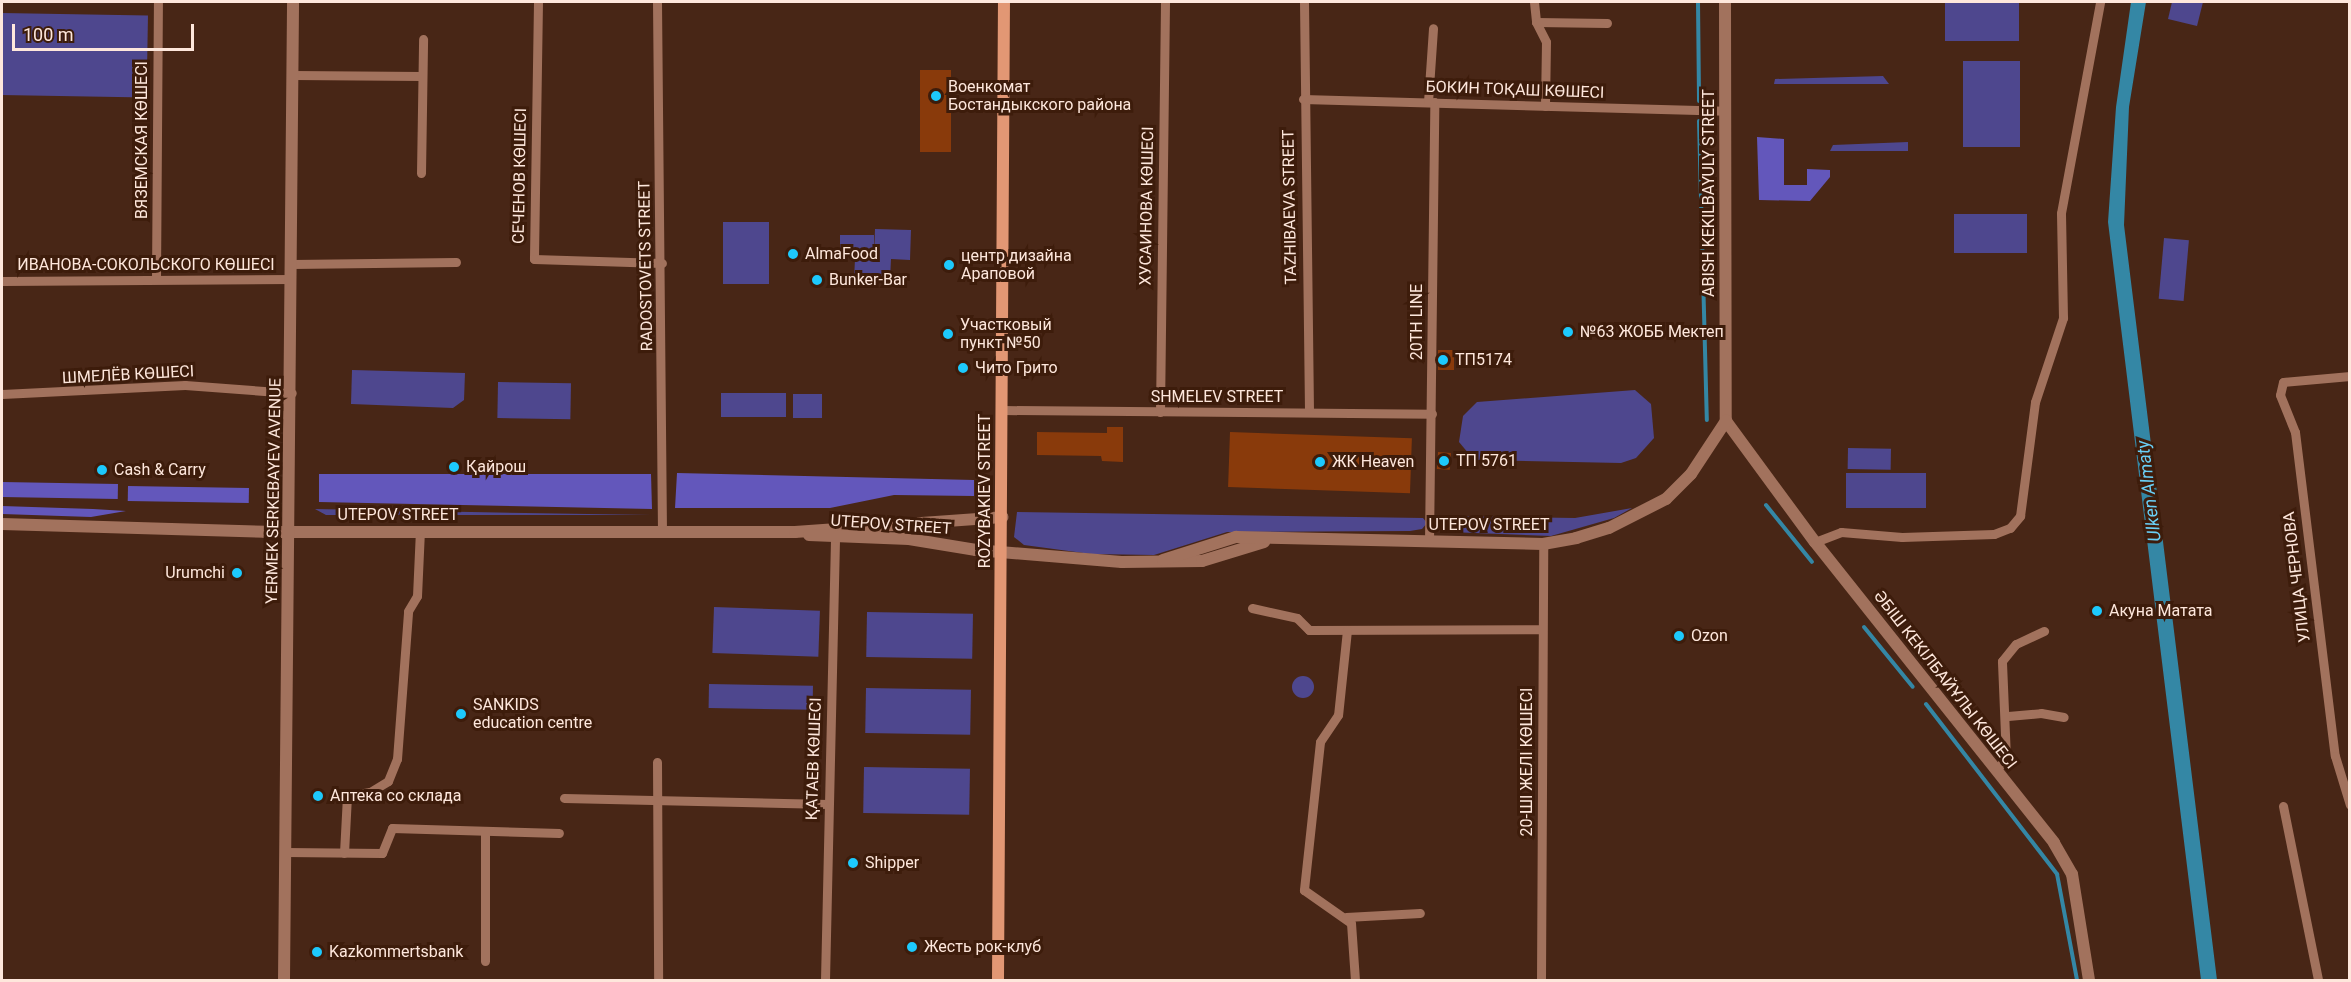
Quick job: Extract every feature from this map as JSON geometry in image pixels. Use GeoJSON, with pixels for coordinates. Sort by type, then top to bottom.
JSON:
{"type":"FeatureCollection","features":[{"type":"Feature","properties":{"kind":"main road","name":"ROZYBAKIEV STREET"},"geometry":{"type":"LineString","coordinates":[[998,981],[1004,2]]}},
{"type":"Feature","properties":{"kind":"street","name":"ВЯЗЕМСКАЯ КӨШЕСІ"},"geometry":{"type":"LineString","coordinates":[[156,279],[158,2]]}},
{"type":"Feature","properties":{"kind":"street","name":"YERMEK SERKEBAYEV AVENUE"},"geometry":{"type":"LineString","coordinates":[[284,981],[292,393],[293,2]]}},
{"type":"Feature","properties":{"kind":"street","name":"СЕЧЕНОВ КӨШЕСІ"},"geometry":{"type":"LineString","coordinates":[[538,2],[534,259],[662,263]]}},
{"type":"Feature","properties":{"kind":"street","name":"RADOSTOVETS STREET"},"geometry":{"type":"LineString","coordinates":[[657,2],[664,207],[662,531]]}},
{"type":"Feature","properties":{"kind":"street","name":"ХУСАИНОВА КӨШЕСІ"},"geometry":{"type":"LineString","coordinates":[[1160,411],[1165,2]]}},
{"type":"Feature","properties":{"kind":"street","name":"TAZHIBAEVA STREET"},"geometry":{"type":"LineString","coordinates":[[1304,2],[1303,99],[1309,412]]}},
{"type":"Feature","properties":{"kind":"street"},"geometry":{"type":"LineString","coordinates":[[1534,2],[1536,22],[1546,42],[1545,106]]}},
{"type":"Feature","properties":{"kind":"street","name":"ABISH KEKILBAYULY STREET"},"geometry":{"type":"LineString","coordinates":[[1725,2],[1726,421]]}},
{"type":"Feature","properties":{"kind":"street"},"geometry":{"type":"LineString","coordinates":[[1815,542],[1840,532],[1902,537],[1995,534],[2010,528],[2020,516],[2035,402],[2063,318],[2061,213],[2100,2]]}},
{"type":"Feature","properties":{"kind":"street"},"geometry":{"type":"LineString","coordinates":[[1536,22],[1607,23]]}},
{"type":"Feature","properties":{"kind":"street","name":"20TH LINE"},"geometry":{"type":"LineString","coordinates":[[1429,542],[1432,414],[1431,102],[1433,28]]}},
{"type":"Feature","properties":{"kind":"street"},"geometry":{"type":"LineString","coordinates":[[421,173],[423,39]]}},
{"type":"Feature","properties":{"kind":"street"},"geometry":{"type":"LineString","coordinates":[[293,75],[422,76]]}},
{"type":"Feature","properties":{"kind":"street","name":"БОКИН ТОҚАШ КӨШЕСІ"},"geometry":{"type":"LineString","coordinates":[[1303,99],[1725,111]]}},
{"type":"Feature","properties":{"kind":"street"},"geometry":{"type":"LineString","coordinates":[[292,264],[456,262]]}},
{"type":"Feature","properties":{"kind":"street","name":"ИВАНОВА-СОКОЛЬСКОГО КӨШЕСІ"},"geometry":{"type":"LineString","coordinates":[[2,280],[291,279]]}},
{"type":"Feature","properties":{"kind":"street","name":"УЛИЦА ЧЕРНОВА"},"geometry":{"type":"LineString","coordinates":[[2349,376],[2283,382],[2282,407],[2295,432],[2335,756],[2349,805]]}},
{"type":"Feature","properties":{"kind":"street","name":"ШМЕЛЁВ КӨШЕСІ"},"geometry":{"type":"LineString","coordinates":[[2,394],[185,385],[292,393]]}},
{"type":"Feature","properties":{"kind":"street","name":"SHMELEV STREET"},"geometry":{"type":"LineString","coordinates":[[1003,410],[1432,414]]}},
{"type":"Feature","properties":{"kind":"street","name":"ӘБІШ КЕКІЛБАЙҰЛЫ КӨШЕСІ"},"geometry":{"type":"LineString","coordinates":[[1726,421],[1815,542],[1996,770],[2072,874],[2089,981]]}},
{"type":"Feature","properties":{"kind":"street","name":"UTEPOV STREET"},"geometry":{"type":"LineString","coordinates":[[795,532],[835,539],[909,539],[1002,552],[1122,562],[1215,558],[1276,539],[1544,544],[1609,528],[1666,499],[1691,474],[1726,421]]}},
{"type":"Feature","properties":{"kind":"street","name":"UTEPOV STREET"},"geometry":{"type":"LineString","coordinates":[[2,524],[290,532],[795,532],[1002,517]]}},
{"type":"Feature","properties":{"kind":"street"},"geometry":{"type":"LineString","coordinates":[[344,853],[347,796],[370,792],[388,782],[397,759],[408,611],[417,597],[420,531]]}},
{"type":"Feature","properties":{"kind":"street","name":"ҚАТАЕВ КӨШЕСІ"},"geometry":{"type":"LineString","coordinates":[[825,981],[835,539]]}},
{"type":"Feature","properties":{"kind":"street","name":"20-ШІ ЖЕЛІ КӨШЕСІ"},"geometry":{"type":"LineString","coordinates":[[1541,981],[1544,544]]}},
{"type":"Feature","properties":{"kind":"street"},"geometry":{"type":"LineString","coordinates":[[1252,608],[1297,618],[1309,630],[1542,629]]}},
{"type":"Feature","properties":{"kind":"street"},"geometry":{"type":"LineString","coordinates":[[1347,630],[1338,715],[1320,742],[1304,890],[1315,902],[1346,917],[1420,913]]}},
{"type":"Feature","properties":{"kind":"street"},"geometry":{"type":"LineString","coordinates":[[1996,770],[2006,758],[2007,716],[2002,661],[2016,644],[2044,631]]}},
{"type":"Feature","properties":{"kind":"street"},"geometry":{"type":"LineString","coordinates":[[2007,716],[2041,712],[2064,717]]}},
{"type":"Feature","properties":{"kind":"street"},"geometry":{"type":"LineString","coordinates":[[657,762],[658,981]]}},
{"type":"Feature","properties":{"kind":"street"},"geometry":{"type":"LineString","coordinates":[[564,798],[828,804]]}},
{"type":"Feature","properties":{"kind":"street"},"geometry":{"type":"LineString","coordinates":[[2283,806],[2318,981]]}},
{"type":"Feature","properties":{"kind":"street"},"geometry":{"type":"LineString","coordinates":[[286,852],[382,854],[392,828],[559,833]]}},
{"type":"Feature","properties":{"kind":"street"},"geometry":{"type":"LineString","coordinates":[[485,831],[485,962]]}},
{"type":"Feature","properties":{"kind":"street"},"geometry":{"type":"LineString","coordinates":[[1346,917],[1354,934],[1355,981]]}},
{"type":"Feature","properties":{"kind":"shaded area"},"geometry":{"type":"Polygon","coordinates":[[[1945,2],[2019,2],[2019,41],[1945,41],[1945,2]]]}},
{"type":"Feature","properties":{"kind":"shaded area"},"geometry":{"type":"Polygon","coordinates":[[[2172,2],[2203,2],[2197,26],[2168,19],[2172,2]]]}},
{"type":"Feature","properties":{"kind":"shaded area"},"geometry":{"type":"Polygon","coordinates":[[[2,13],[148,16],[147,98],[2,95],[2,13]]]}},
{"type":"Feature","properties":{"kind":"shaded area"},"geometry":{"type":"Polygon","coordinates":[[[1963,61],[2020,61],[2020,147],[1963,147],[1963,61]]]}},
{"type":"Feature","properties":{"kind":"shaded area"},"geometry":{"type":"Polygon","coordinates":[[[1883,76],[1889,84],[1774,84],[1775,79],[1883,76]]]}},
{"type":"Feature","properties":{"kind":"shaded area"},"geometry":{"type":"Polygon","coordinates":[[[1757,137],[1784,139],[1784,185],[1807,185],[1807,169],[1830,170],[1830,177],[1810,201],[1759,200],[1757,137]]]}},
{"type":"Feature","properties":{"kind":"shaded area"},"geometry":{"type":"Polygon","coordinates":[[[1908,142],[1908,151],[1830,151],[1833,145],[1908,142]]]}},
{"type":"Feature","properties":{"kind":"shaded area"},"geometry":{"type":"Polygon","coordinates":[[[1954,214],[2027,214],[2027,253],[1954,253],[1954,214]]]}},
{"type":"Feature","properties":{"kind":"shaded area"},"geometry":{"type":"Polygon","coordinates":[[[723,222],[769,222],[769,284],[723,284],[723,222]]]}},
{"type":"Feature","properties":{"kind":"shaded area"},"geometry":{"type":"Polygon","coordinates":[[[875,229],[911,230],[910,260],[891,259],[890,280],[854,279],[855,259],[874,259],[875,229]]]}},
{"type":"Feature","properties":{"kind":"shaded area"},"geometry":{"type":"Polygon","coordinates":[[[840,235],[874,235],[874,257],[840,257],[840,235]]]}},
{"type":"Feature","properties":{"kind":"shaded area"},"geometry":{"type":"Polygon","coordinates":[[[2164,238],[2189,240],[2184,301],[2159,299],[2164,238]]]}},
{"type":"Feature","properties":{"kind":"shaded area"},"geometry":{"type":"Polygon","coordinates":[[[352,370],[465,373],[464,400],[453,408],[351,404],[352,370]]]}},
{"type":"Feature","properties":{"kind":"shaded area"},"geometry":{"type":"Polygon","coordinates":[[[498,382],[571,383],[570,419],[497,418],[498,382]]]}},
{"type":"Feature","properties":{"kind":"shaded area"},"geometry":{"type":"Polygon","coordinates":[[[1635,390],[1651,404],[1654,438],[1636,458],[1621,463],[1474,460],[1459,442],[1463,416],[1477,402],[1635,390]]]}},
{"type":"Feature","properties":{"kind":"shaded area"},"geometry":{"type":"Polygon","coordinates":[[[721,393],[786,393],[786,417],[721,417],[721,393]]]}},
{"type":"Feature","properties":{"kind":"shaded area"},"geometry":{"type":"Polygon","coordinates":[[[793,394],[822,394],[822,418],[793,418],[793,394]]]}},
{"type":"Feature","properties":{"kind":"shaded area"},"geometry":{"type":"Polygon","coordinates":[[[1848,448],[1891,449],[1891,470],[1848,469],[1848,448]]]}},
{"type":"Feature","properties":{"kind":"shaded area"},"geometry":{"type":"Polygon","coordinates":[[[677,473],[974,480],[974,496],[894,495],[830,508],[675,508],[677,473]]]}},
{"type":"Feature","properties":{"kind":"shaded area"},"geometry":{"type":"Polygon","coordinates":[[[1846,473],[1926,473],[1926,508],[1846,508],[1846,473]]]}},
{"type":"Feature","properties":{"kind":"shaded area"},"geometry":{"type":"Polygon","coordinates":[[[319,474],[651,474],[652,509],[319,502],[319,474]]]}},
{"type":"Feature","properties":{"kind":"shaded area"},"geometry":{"type":"Polygon","coordinates":[[[2,482],[118,484],[118,499],[2,497],[2,482]]]}},
{"type":"Feature","properties":{"kind":"shaded area"},"geometry":{"type":"Polygon","coordinates":[[[128,486],[249,488],[249,503],[128,501],[128,486]]]}},
{"type":"Feature","properties":{"kind":"shaded area"},"geometry":{"type":"Polygon","coordinates":[[[2,506],[126,511],[91,517],[2,514],[2,506]]]}},
{"type":"Feature","properties":{"kind":"shaded area"},"geometry":{"type":"Polygon","coordinates":[[[1632,508],[1614,518],[1551,536],[1449,532],[1442,528],[1439,516],[1575,518],[1632,508]]]}},
{"type":"Feature","properties":{"kind":"shaded area"},"geometry":{"type":"Polygon","coordinates":[[[315,509],[525,513],[651,515],[326,515],[315,509]]]}},
{"type":"Feature","properties":{"kind":"shaded area"},"geometry":{"type":"Polygon","coordinates":[[[1017,512],[1423,518],[1427,523],[1422,529],[1410,531],[1227,532],[1154,555],[1091,554],[1024,545],[1014,537],[1017,512]]]}},
{"type":"Feature","properties":{"kind":"shaded area"},"geometry":{"type":"Polygon","coordinates":[[[714,607],[820,611],[818,657],[712,653],[714,607]]]}},
{"type":"Feature","properties":{"kind":"shaded area"},"geometry":{"type":"Polygon","coordinates":[[[867,612],[973,614],[972,659],[866,657],[867,612]]]}},
{"type":"Feature","properties":{"kind":"shaded area"},"geometry":{"type":"Polygon","coordinates":[[[1303,676],[1311,679],[1314,687],[1311,695],[1303,698],[1295,695],[1292,687],[1295,679],[1303,676]]]}},
{"type":"Feature","properties":{"kind":"shaded area"},"geometry":{"type":"Polygon","coordinates":[[[709,684],[813,686],[813,710],[709,708],[709,684]]]}},
{"type":"Feature","properties":{"kind":"shaded area"},"geometry":{"type":"Polygon","coordinates":[[[866,688],[971,690],[970,735],[865,733],[866,688]]]}},
{"type":"Feature","properties":{"kind":"shaded area"},"geometry":{"type":"Polygon","coordinates":[[[864,767],[970,769],[969,815],[863,813],[864,767]]]}},
{"type":"Feature","properties":{"kind":"water","name":"Ulken Almaty"},"geometry":{"type":"Polygon","coordinates":[[[2131,2],[2146,2],[2129,107],[2124,225],[2217,980],[2201,980],[2108,222],[2116,107],[2131,2]]]}},
{"type":"Feature","properties":{"kind":"building","name":"Военкомат Бостандыкского района"},"geometry":{"type":"Polygon","coordinates":[[[920,70],[951,70],[951,152],[920,152],[920,70]]]}},
{"type":"Feature","properties":{"kind":"building","name":"ТП5174"},"geometry":{"type":"Polygon","coordinates":[[[1438,350],[1454,350],[1454,370],[1438,370],[1438,350]]]}},
{"type":"Feature","properties":{"kind":"building"},"geometry":{"type":"Polygon","coordinates":[[[1107,427],[1123,427],[1123,462],[1102,461],[1101,456],[1037,455],[1037,432],[1107,433],[1107,427]]]}},
{"type":"Feature","properties":{"kind":"building","name":"ЖК Heaven"},"geometry":{"type":"Polygon","coordinates":[[[1230,432],[1412,438],[1410,493],[1228,487],[1230,432]]]}},
{"type":"Feature","properties":{"kind":"building","name":"ТП 5761"},"geometry":{"type":"Polygon","coordinates":[[[1438,452],[1451,453],[1450,470],[1437,469],[1438,452]]]}},
{"type":"Feature","properties":{"kind":"waterway"},"geometry":{"type":"LineString","coordinates":[[1698,2],[1699,101]]}},
{"type":"Feature","properties":{"kind":"waterway"},"geometry":{"type":"LineString","coordinates":[[1699,121],[1707,420]]}},
{"type":"Feature","properties":{"kind":"waterway"},"geometry":{"type":"LineString","coordinates":[[1766,505],[1812,562]]}},
{"type":"Feature","properties":{"kind":"waterway"},"geometry":{"type":"LineString","coordinates":[[1864,627],[1913,687]]}},
{"type":"Feature","properties":{"kind":"waterway"},"geometry":{"type":"LineString","coordinates":[[1926,704],[2057,874],[2077,980]]}},
{"type":"Feature","properties":{"kind":"place","name":"Военкомат Бостандыкского района"},"geometry":{"type":"Point","coordinates":[936,96]}},
{"type":"Feature","properties":{"kind":"place","name":"AlmaFood"},"geometry":{"type":"Point","coordinates":[793,254]}},
{"type":"Feature","properties":{"kind":"place","name":"центр дизайна Араповой"},"geometry":{"type":"Point","coordinates":[949,265]}},
{"type":"Feature","properties":{"kind":"place","name":"Bunker-Bar"},"geometry":{"type":"Point","coordinates":[817,280]}},
{"type":"Feature","properties":{"kind":"place","name":"№63 ЖОББ Мектеп"},"geometry":{"type":"Point","coordinates":[1568,332]}},
{"type":"Feature","properties":{"kind":"place","name":"Участковый пункт №50"},"geometry":{"type":"Point","coordinates":[948,334]}},
{"type":"Feature","properties":{"kind":"place","name":"ТП5174"},"geometry":{"type":"Point","coordinates":[1443,360]}},
{"type":"Feature","properties":{"kind":"place","name":"Чито Грито"},"geometry":{"type":"Point","coordinates":[963,368]}},
{"type":"Feature","properties":{"kind":"place","name":"ТП 5761"},"geometry":{"type":"Point","coordinates":[1444,461]}},
{"type":"Feature","properties":{"kind":"place","name":"ЖК Heaven"},"geometry":{"type":"Point","coordinates":[1320,462]}},
{"type":"Feature","properties":{"kind":"place","name":"Қайрош"},"geometry":{"type":"Point","coordinates":[454,467]}},
{"type":"Feature","properties":{"kind":"place","name":"Cash & Carry"},"geometry":{"type":"Point","coordinates":[102,470]}},
{"type":"Feature","properties":{"kind":"place","name":"Urumchi"},"geometry":{"type":"Point","coordinates":[237,573]}},
{"type":"Feature","properties":{"kind":"place","name":"Акуна Матата"},"geometry":{"type":"Point","coordinates":[2097,611]}},
{"type":"Feature","properties":{"kind":"place","name":"Ozon"},"geometry":{"type":"Point","coordinates":[1679,636]}},
{"type":"Feature","properties":{"kind":"place","name":"SANKIDS education centre"},"geometry":{"type":"Point","coordinates":[461,714]}},
{"type":"Feature","properties":{"kind":"place","name":"Аптека со склада"},"geometry":{"type":"Point","coordinates":[318,796]}},
{"type":"Feature","properties":{"kind":"place","name":"Shipper"},"geometry":{"type":"Point","coordinates":[853,863]}},
{"type":"Feature","properties":{"kind":"place","name":"Жесть рок-клуб"},"geometry":{"type":"Point","coordinates":[912,947]}},
{"type":"Feature","properties":{"kind":"place","name":"Kazkommertsbank"},"geometry":{"type":"Point","coordinates":[317,952]}}]}
